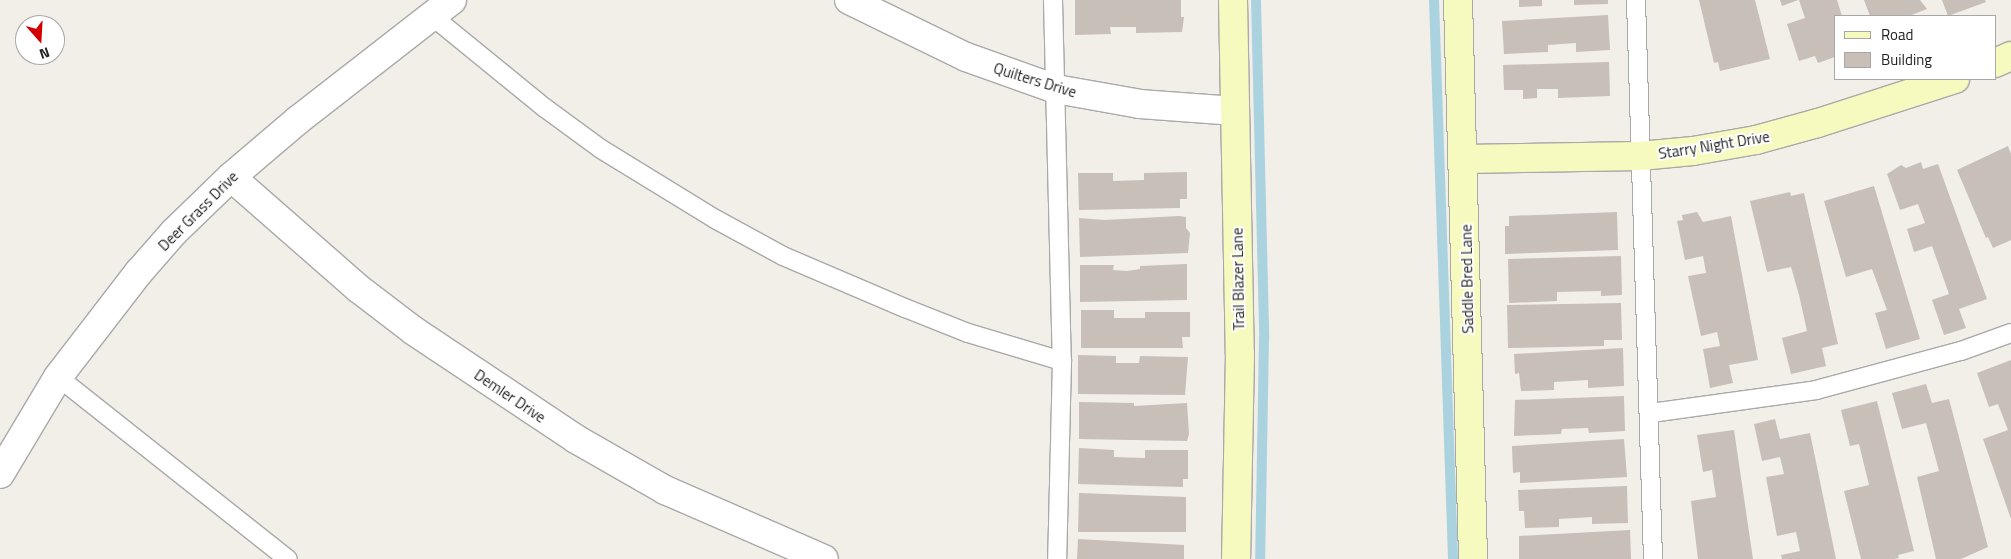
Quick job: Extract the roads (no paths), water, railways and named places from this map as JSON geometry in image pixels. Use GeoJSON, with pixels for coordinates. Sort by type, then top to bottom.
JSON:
{"type":"FeatureCollection","features":[{"type":"Feature","properties":{"kind":"street","name":"Quilters Drive"},"geometry":{"type":"LineString","coordinates":[[849,0],[966,57],[1056,89],[1140,104],[1236,111]]}},
{"type":"Feature","properties":{"kind":"street","name":"Trail Blazer Lane"},"geometry":{"type":"LineString","coordinates":[[1233,0],[1240,354],[1236,559]]}},
{"type":"Feature","properties":{"kind":"street","name":"Saddle Bred Lane"},"geometry":{"type":"LineString","coordinates":[[1458,0],[1464,159],[1473,559]]}},
{"type":"Feature","properties":{"kind":"street","name":"Deer Grass Drive"},"geometry":{"type":"LineString","coordinates":[[0,474],[58,377],[138,272],[231,177],[298,120],[442,8]]}},
{"type":"Feature","properties":{"kind":"street"},"geometry":{"type":"LineString","coordinates":[[1996,63],[2011,56]]}},
{"type":"Feature","properties":{"kind":"street","name":"Starry Night Drive"},"geometry":{"type":"LineString","coordinates":[[1464,159],[1640,156],[1756,140],[1894,101],[1952,80]]}},
{"type":"Feature","properties":{"kind":"street","name":"Demler Drive"},"geometry":{"type":"LineString","coordinates":[[231,177],[359,289],[414,331],[576,439],[665,490],[824,559]]}},
{"type":"Feature","properties":{"kind":"lane"},"geometry":{"type":"LineString","coordinates":[[1053,0],[1062,361],[1057,559]]}},
{"type":"Feature","properties":{"kind":"lane"},"geometry":{"type":"LineString","coordinates":[[1636,0],[1653,559]]}},
{"type":"Feature","properties":{"kind":"lane"},"geometry":{"type":"LineString","coordinates":[[442,8],[545,108],[601,149],[725,224],[783,256],[904,308],[968,332],[1062,361]]}},
{"type":"Feature","properties":{"kind":"lane"},"geometry":{"type":"LineString","coordinates":[[1650,413],[1816,390],[1961,351],[2011,334]]}},
{"type":"Feature","properties":{"kind":"lane"},"geometry":{"type":"LineString","coordinates":[[58,377],[288,559]]}},
{"type":"Feature","properties":{"kind":"waterway"},"geometry":{"type":"LineString","coordinates":[[1256,0],[1264,338],[1260,559]]}},
{"type":"Feature","properties":{"kind":"waterway"},"geometry":{"type":"LineString","coordinates":[[1434,0],[1453,559]]}}]}
